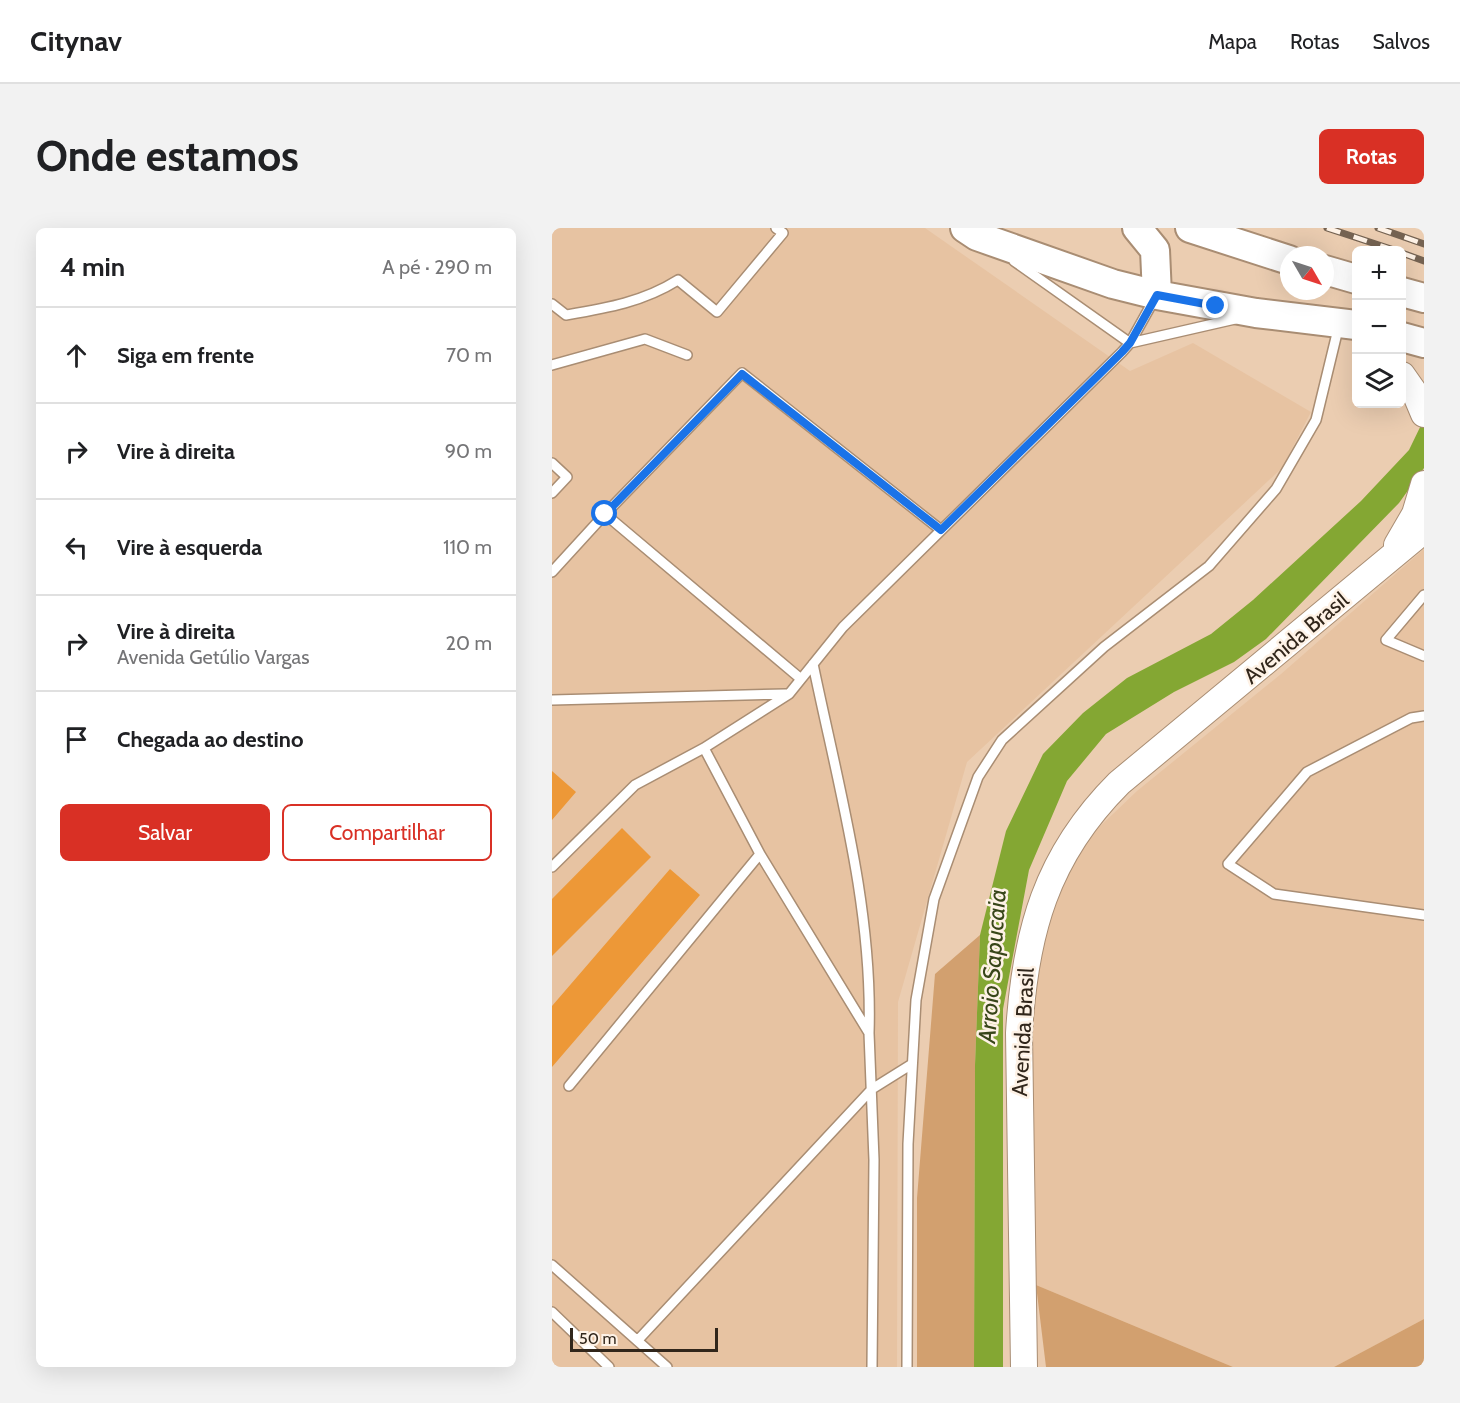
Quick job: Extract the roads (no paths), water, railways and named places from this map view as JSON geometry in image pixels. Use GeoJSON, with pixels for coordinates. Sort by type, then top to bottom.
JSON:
{"type":"FeatureCollection","features":[{"type":"Feature","properties":{"kind":"main road"},"geometry":{"type":"LineString","coordinates":[[1137,228],[1155,250],[1157,295]]}},
{"type":"Feature","properties":{"kind":"main road"},"geometry":{"type":"LineString","coordinates":[[1190,228],[1280,257]]}},
{"type":"Feature","properties":{"kind":"main road"},"geometry":{"type":"LineString","coordinates":[[971,232],[1113,284],[1157,295],[1256,313],[1348,324]]}},
{"type":"Feature","properties":{"kind":"main road"},"geometry":{"type":"LineString","coordinates":[[1334,273],[1352,278]]}},
{"type":"Feature","properties":{"kind":"main road"},"geometry":{"type":"LineString","coordinates":[[1406,293],[1424,298]]}},
{"type":"Feature","properties":{"kind":"main road"},"geometry":{"type":"LineString","coordinates":[[1406,338],[1424,343]]}},
{"type":"Feature","properties":{"kind":"main road","name":"Avenida Brasil"},"geometry":{"type":"LineString","coordinates":[[1024,1367],[1018,1033],[1022,981],[1033,928],[1048,884],[1091,812],[1119,783],[1331,610],[1386,560],[1420,522],[1424,484]]}},
{"type":"Feature","properties":{"kind":"lane"},"geometry":{"type":"LineString","coordinates":[[552,304],[566,315],[631,303],[661,291],[678,280],[717,312],[783,233],[776,228]]}},
{"type":"Feature","properties":{"kind":"lane"},"geometry":{"type":"LineString","coordinates":[[971,232],[1130,343],[1256,313]]}},
{"type":"Feature","properties":{"kind":"lane"},"geometry":{"type":"LineString","coordinates":[[552,867],[635,785],[704,748],[789,694],[843,627],[1130,343],[1157,295]]}},
{"type":"Feature","properties":{"kind":"lane"},"geometry":{"type":"LineString","coordinates":[[907,1367],[908,1144],[916,1000],[934,899],[978,777],[1002,740],[1104,647],[1209,566],[1276,489],[1317,420],[1348,324]]}},
{"type":"Feature","properties":{"kind":"lane"},"geometry":{"type":"LineString","coordinates":[[552,365],[645,339],[687,355]]}},
{"type":"Feature","properties":{"kind":"lane"},"geometry":{"type":"LineString","coordinates":[[552,572],[605,514],[742,374],[941,530]]}},
{"type":"Feature","properties":{"kind":"lane"},"geometry":{"type":"LineString","coordinates":[[552,463],[567,477],[552,493]]}},
{"type":"Feature","properties":{"kind":"lane"},"geometry":{"type":"LineString","coordinates":[[605,514],[801,679]]}},
{"type":"Feature","properties":{"kind":"lane"},"geometry":{"type":"LineString","coordinates":[[1424,595],[1386,640],[1424,656]]}},
{"type":"Feature","properties":{"kind":"lane"},"geometry":{"type":"LineString","coordinates":[[813,664],[866,927],[871,987],[869,1033],[872,1089],[872,1367]]}},
{"type":"Feature","properties":{"kind":"lane"},"geometry":{"type":"LineString","coordinates":[[552,700],[789,694]]}},
{"type":"Feature","properties":{"kind":"lane"},"geometry":{"type":"LineString","coordinates":[[1424,716],[1411,718],[1307,772],[1228,864],[1275,894],[1424,915]]}},
{"type":"Feature","properties":{"kind":"lane"},"geometry":{"type":"LineString","coordinates":[[704,748],[760,854],[869,1033]]}},
{"type":"Feature","properties":{"kind":"lane"},"geometry":{"type":"LineString","coordinates":[[569,1086],[760,854]]}},
{"type":"Feature","properties":{"kind":"lane"},"geometry":{"type":"LineString","coordinates":[[638,1340],[872,1089],[912,1064]]}},
{"type":"Feature","properties":{"kind":"lane"},"geometry":{"type":"LineString","coordinates":[[552,1265],[668,1367]]}},
{"type":"Feature","properties":{"kind":"lane"},"geometry":{"type":"LineString","coordinates":[[552,1312],[609,1367]]}},
{"type":"Feature","properties":{"kind":"water","name":"Arroio Sapucaia"},"geometry":{"type":"Polygon","coordinates":[[[1424,419],[1424,468],[1399,503],[1266,639],[1234,662],[1174,692],[1106,734],[1067,781],[1029,870],[1003,1009],[1003,1367],[974,1367],[975,1065],[980,935],[1006,831],[1043,754],[1083,713],[1127,678],[1211,634],[1253,600],[1361,501],[1409,450],[1424,419]]]}},
{"type":"Feature","properties":{"kind":"railway"},"geometry":{"type":"LineString","coordinates":[[1327,228],[1382,246]]}},
{"type":"Feature","properties":{"kind":"railway"},"geometry":{"type":"LineString","coordinates":[[1378,228],[1424,244]]}},
{"type":"Feature","properties":{"kind":"railway"},"geometry":{"type":"LineString","coordinates":[[1406,254],[1424,261]]}}]}
